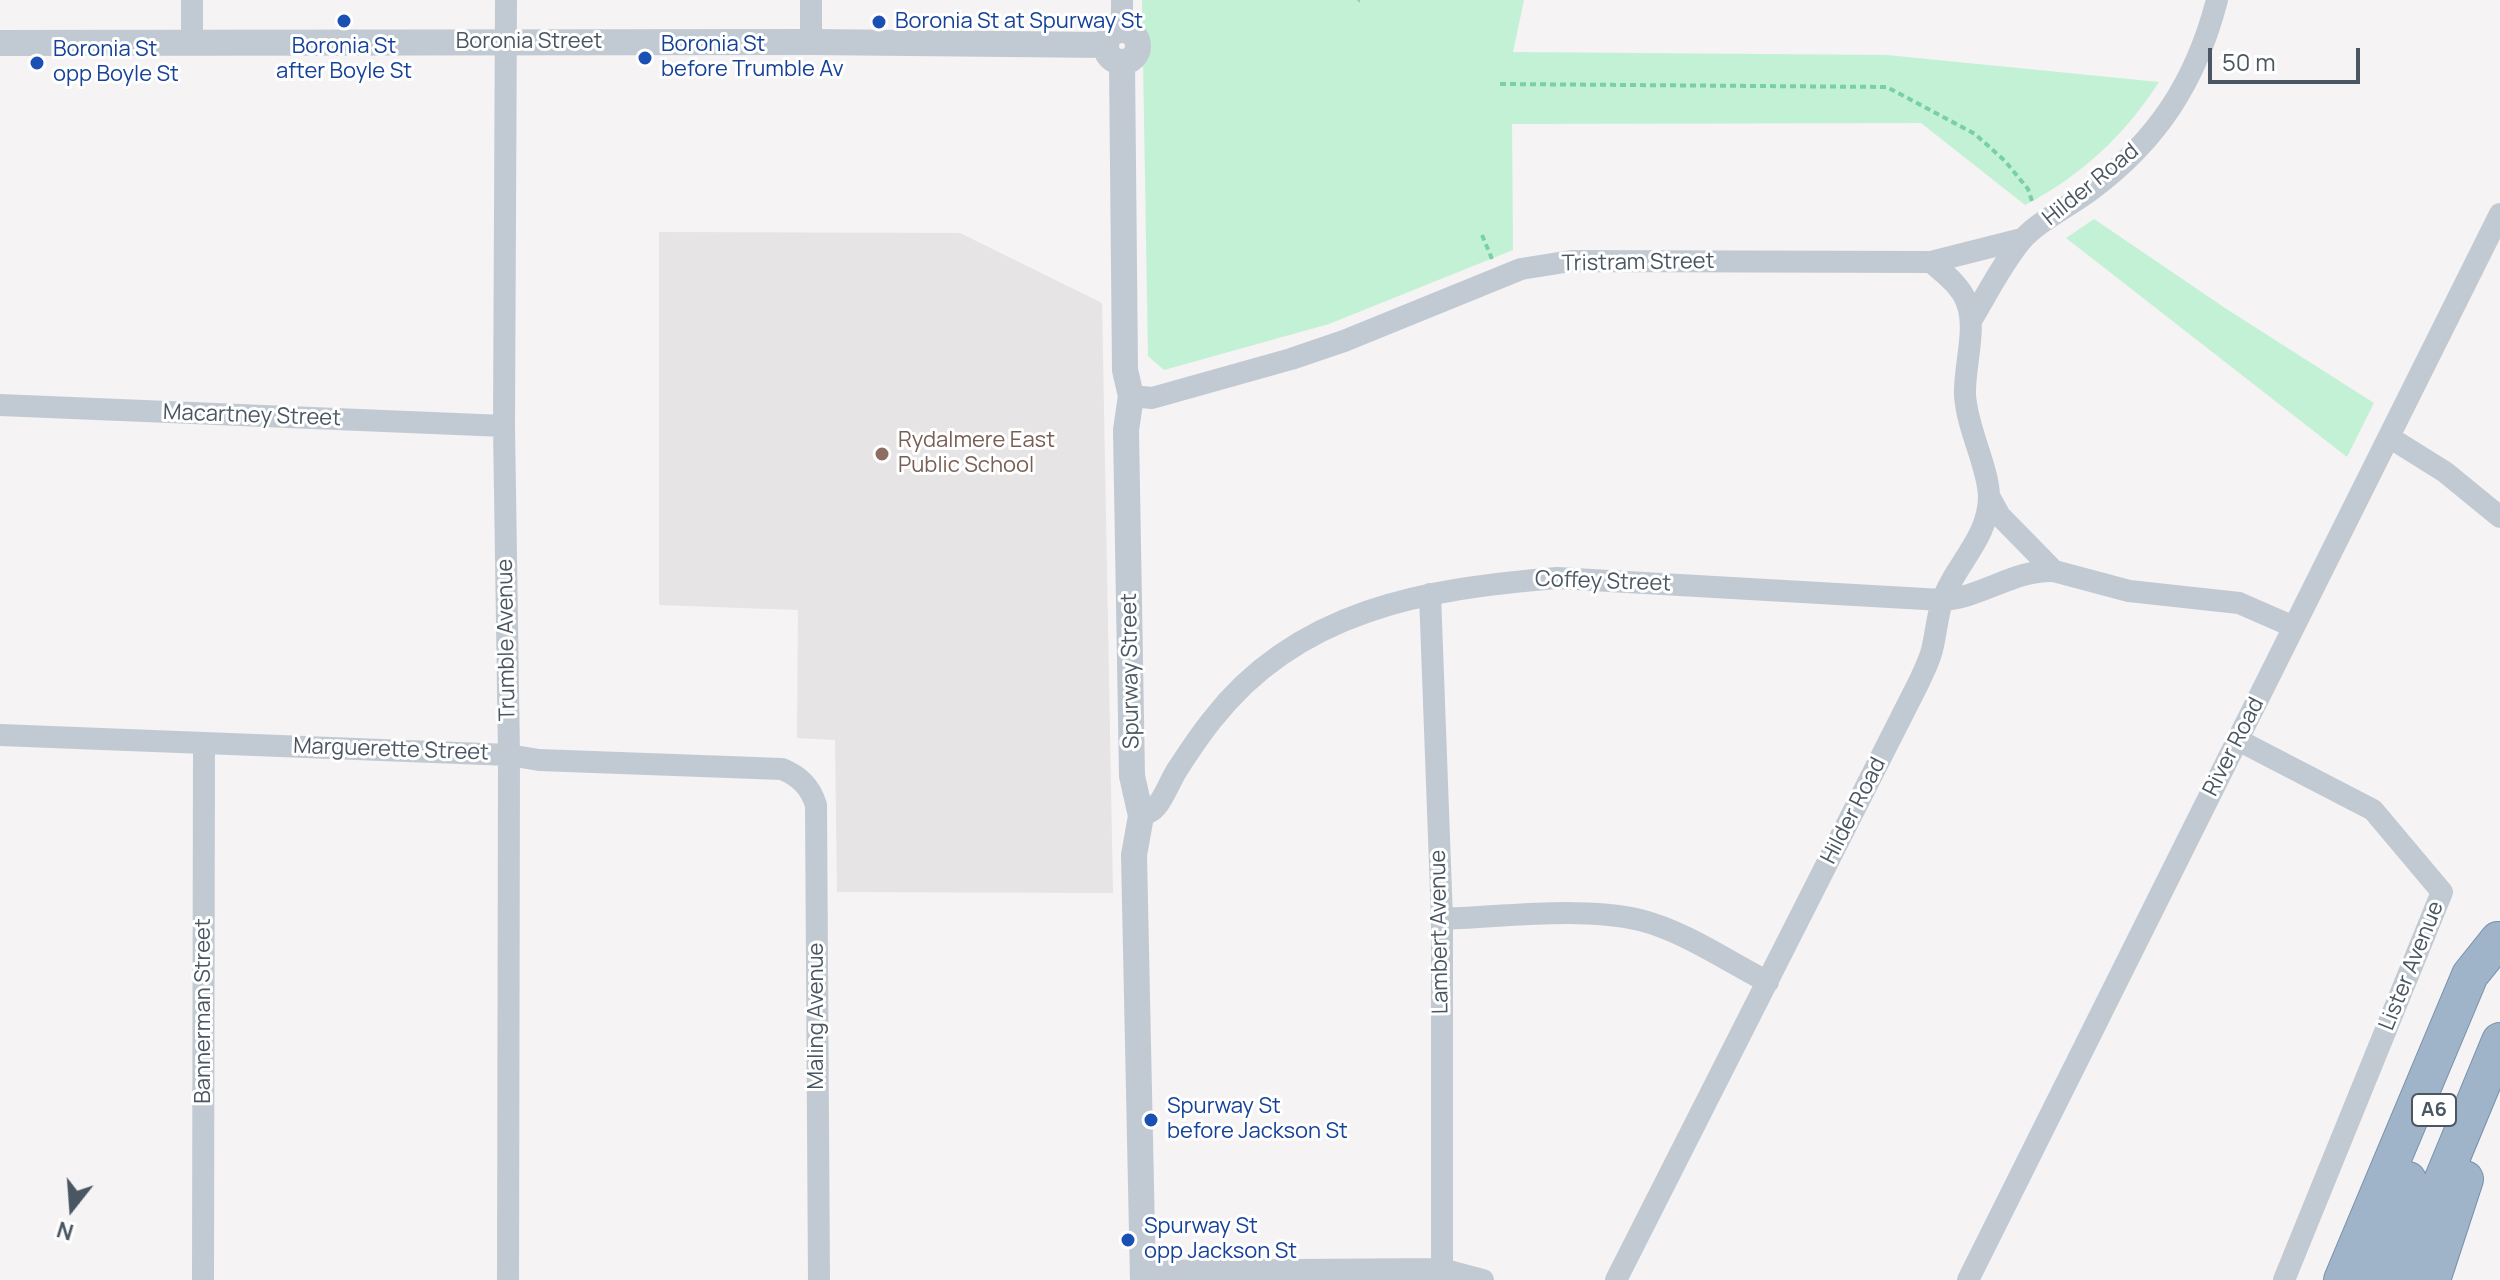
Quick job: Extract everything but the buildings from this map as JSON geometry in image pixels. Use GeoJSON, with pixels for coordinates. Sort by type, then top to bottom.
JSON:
{"type":"FeatureCollection","features":[{"type":"Feature","properties":{"kind":"highway"},"geometry":{"type":"LineString","coordinates":[[2342,1280],[2470,975],[2499,938]]}},
{"type":"Feature","properties":{"kind":"highway","name":"A6"},"geometry":{"type":"LineString","coordinates":[[2373,1280],[2499,938]]}},
{"type":"Feature","properties":{"kind":"highway"},"geometry":{"type":"LineString","coordinates":[[2432,1280],[2467,1171],[2498,1047]]}},
{"type":"Feature","properties":{"kind":"highway","name":"A6"},"geometry":{"type":"LineString","coordinates":[[2401,1280],[2498,1047]]}},
{"type":"Feature","properties":{"kind":"street"},"geometry":{"type":"LineString","coordinates":[[192,0],[192,43]]}},
{"type":"Feature","properties":{"kind":"street","name":"Trumble Avenue"},"geometry":{"type":"LineString","coordinates":[[506,0],[504,426],[509,755],[508,1280]]}},
{"type":"Feature","properties":{"kind":"street"},"geometry":{"type":"LineString","coordinates":[[811,0],[811,42]]}},
{"type":"Feature","properties":{"kind":"street"},"geometry":{"type":"LineString","coordinates":[[1116,46],[1122,0]]}},
{"type":"Feature","properties":{"kind":"street","name":"Hilder Road"},"geometry":{"type":"LineString","coordinates":[[1616,1280],[1918,684],[1933,648],[1942,600],[1976,545],[1984,525],[1989,496],[1971,432],[1965,397],[1972,319],[2022,239],[2115,170],[2159,126],[2187,84],[2208,36],[2217,0]]}},
{"type":"Feature","properties":{"kind":"street","name":"Boronia Street"},"geometry":{"type":"LineString","coordinates":[[0,43],[811,42],[1116,46]]}},
{"type":"Feature","properties":{"kind":"street","name":"Spurway Street"},"geometry":{"type":"LineString","coordinates":[[1116,46],[1125,370],[1131,396],[1126,430],[1132,776],[1141,816],[1134,855],[1142,1275]]}},
{"type":"Feature","properties":{"kind":"street","name":"River Road"},"geometry":{"type":"LineString","coordinates":[[1968,1280],[2500,214]]}},
{"type":"Feature","properties":{"kind":"street","name":"Tristram Street"},"geometry":{"type":"LineString","coordinates":[[1131,396],[1152,398],[1291,359],[1344,341],[1521,269],[1571,261],[1931,262],[2022,239]]}},
{"type":"Feature","properties":{"kind":"street"},"geometry":{"type":"LineString","coordinates":[[1931,262],[1958,287],[1972,319]]}},
{"type":"Feature","properties":{"kind":"street","name":"Macartney Street"},"geometry":{"type":"LineString","coordinates":[[0,405],[504,426]]}},
{"type":"Feature","properties":{"kind":"street"},"geometry":{"type":"LineString","coordinates":[[2389,437],[2445,472],[2500,517]]}},
{"type":"Feature","properties":{"kind":"street"},"geometry":{"type":"LineString","coordinates":[[1989,496],[2000,516],[2054,571]]}},
{"type":"Feature","properties":{"kind":"street","name":"Coffey Street"},"geometry":{"type":"LineString","coordinates":[[1141,816],[1158,805],[1176,771],[1214,718],[1257,673],[1309,636],[1364,611],[1430,594],[1493,583],[1557,578],[1942,600],[1966,597],[2029,574],[2054,571],[2129,591],[2239,603],[2294,627]]}},
{"type":"Feature","properties":{"kind":"street","name":"Lambert Avenue"},"geometry":{"type":"LineString","coordinates":[[1430,594],[1442,919],[1442,1269]]}},
{"type":"Feature","properties":{"kind":"street","name":"Marguerette Street"},"geometry":{"type":"LineString","coordinates":[[0,735],[782,769]]}},
{"type":"Feature","properties":{"kind":"street","name":"Lister Avenue"},"geometry":{"type":"LineString","coordinates":[[2238,740],[2373,810],[2442,892],[2284,1280]]}},
{"type":"Feature","properties":{"kind":"street","name":"Bannerman Street"},"geometry":{"type":"LineString","coordinates":[[203,1280],[204,743]]}},
{"type":"Feature","properties":{"kind":"street","name":"Maling Avenue"},"geometry":{"type":"LineString","coordinates":[[782,769],[804,783],[816,805],[819,1280]]}},
{"type":"Feature","properties":{"kind":"street"},"geometry":{"type":"LineString","coordinates":[[1442,919],[1581,914],[1642,921],[1672,932],[1768,982]]}},
{"type":"Feature","properties":{"kind":"street"},"geometry":{"type":"LineString","coordinates":[[1142,1275],[1442,1269],[1483,1280]]}},
{"type":"Feature","properties":{"kind":"path"},"geometry":{"type":"LineString","coordinates":[[1500,84],[1887,87],[1975,134],[2005,161],[2028,189],[2041,225]]}},
{"type":"Feature","properties":{"kind":"path"},"geometry":{"type":"LineString","coordinates":[[1482,235],[1493,261]]}},
{"type":"Feature","properties":{"kind":"shaded area","name":"Rydalmere East Public School"},"geometry":{"type":"Polygon","coordinates":[[[659,232],[960,233],[1102,303],[1113,893],[837,892],[835,740],[797,738],[798,610],[659,605],[659,232]]]}},
{"type":"Feature","properties":{"kind":"green space"},"geometry":{"type":"Polygon","coordinates":[[[1142,0],[1524,0],[1513,52],[1887,55],[2159,82],[2132,120],[2100,152],[2065,181],[2025,205],[1921,123],[1512,124],[1513,250],[1329,324],[1164,370],[1148,356],[1142,0]]]}},
{"type":"Feature","properties":{"kind":"green space"},"geometry":{"type":"Polygon","coordinates":[[[2094,219],[2228,310],[2374,403],[2347,457],[2066,238],[2094,219]]]}},
{"type":"Feature","properties":{"kind":"place","name":"Boronia St after Boyle St"},"geometry":{"type":"Point","coordinates":[344,21]}},
{"type":"Feature","properties":{"kind":"place","name":"Boronia St at Spurway St"},"geometry":{"type":"Point","coordinates":[879,22]}},
{"type":"Feature","properties":{"kind":"place","name":"Boronia St before Trumble Av"},"geometry":{"type":"Point","coordinates":[645,58]}},
{"type":"Feature","properties":{"kind":"place","name":"Boronia St opp Boyle St"},"geometry":{"type":"Point","coordinates":[37,63]}},
{"type":"Feature","properties":{"kind":"place","name":"Rydalmere East Public School"},"geometry":{"type":"Point","coordinates":[882,454]}},
{"type":"Feature","properties":{"kind":"place","name":"Spurway St before Jackson St"},"geometry":{"type":"Point","coordinates":[1151,1120]}},
{"type":"Feature","properties":{"kind":"place","name":"Spurway St opp Jackson St"},"geometry":{"type":"Point","coordinates":[1128,1240]}}]}
